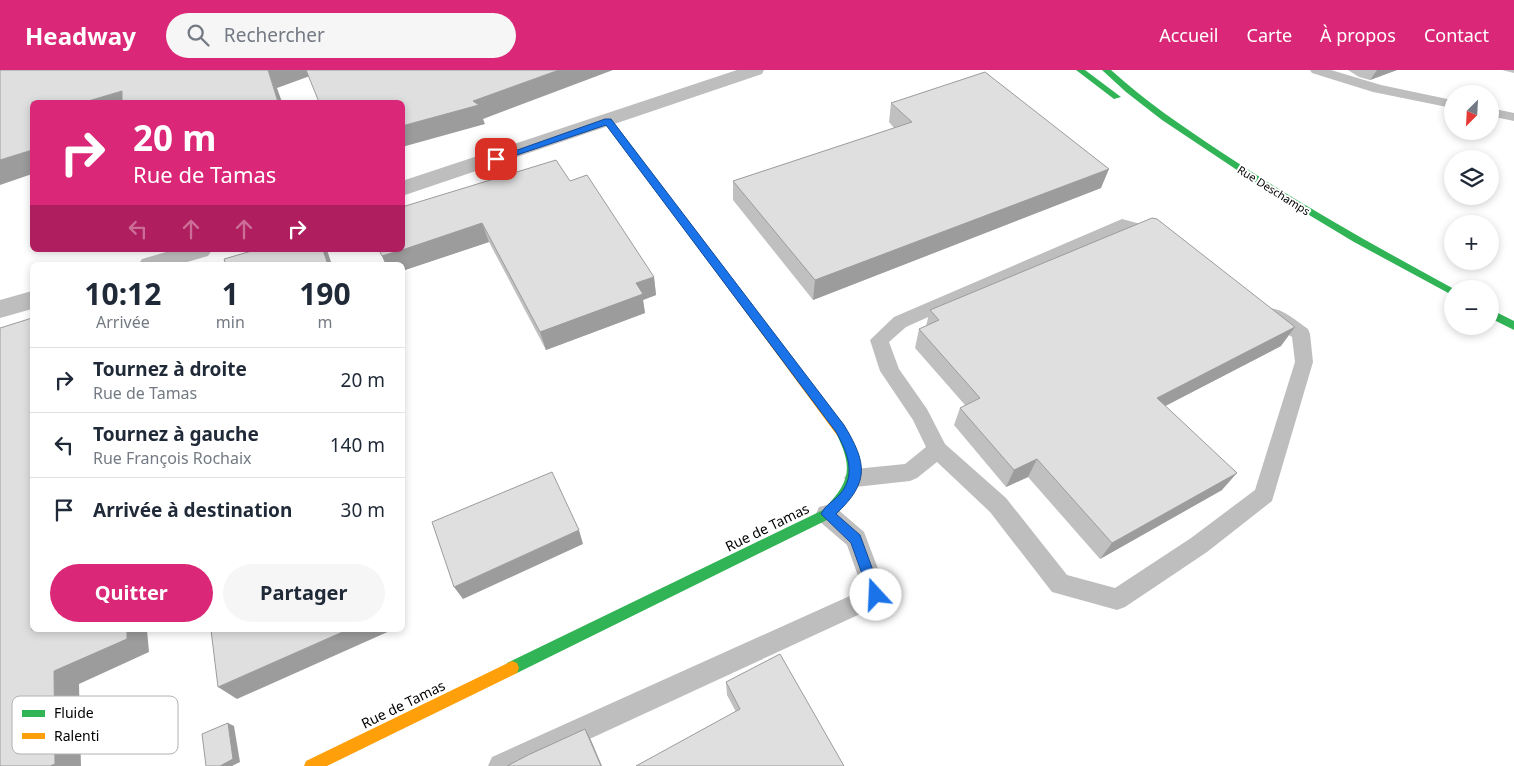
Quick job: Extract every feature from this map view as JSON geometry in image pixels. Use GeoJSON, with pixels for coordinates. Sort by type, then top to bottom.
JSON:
{"type":"FeatureCollection","features":[{"type":"Feature","properties":{"kind":"street"},"geometry":{"type":"LineString","coordinates":[[405,188],[755,70]]}},
{"type":"Feature","properties":{"kind":"street"},"geometry":{"type":"LineString","coordinates":[[1080,70],[1125,103]]}},
{"type":"Feature","properties":{"kind":"street","name":"Rue Deschamps"},"geometry":{"type":"LineString","coordinates":[[1106,70],[1170,121],[1228,161],[1295,204],[1444,288]]}},
{"type":"Feature","properties":{"kind":"street"},"geometry":{"type":"LineString","coordinates":[[1140,114],[1174,139],[1406,267]]}},
{"type":"Feature","properties":{"kind":"street"},"geometry":{"type":"LineString","coordinates":[[608,121],[840,429],[854,452],[855,478]]}},
{"type":"Feature","properties":{"kind":"street"},"geometry":{"type":"LineString","coordinates":[[160,262],[193,252]]}},
{"type":"Feature","properties":{"kind":"street"},"geometry":{"type":"LineString","coordinates":[[0,309],[30,301]]}},
{"type":"Feature","properties":{"kind":"street"},"geometry":{"type":"LineString","coordinates":[[1499,318],[1514,326]]}},
{"type":"Feature","properties":{"kind":"street","name":"Rue de Tamas"},"geometry":{"type":"LineString","coordinates":[[311,766],[827,514],[846,497],[855,478]]}},
{"type":"Feature","properties":{"kind":"lane"},"geometry":{"type":"LineString","coordinates":[[1317,70],[1378,89],[1444,102]]}},
{"type":"Feature","properties":{"kind":"lane"},"geometry":{"type":"LineString","coordinates":[[1499,114],[1514,116]]}},
{"type":"Feature","properties":{"kind":"lane"},"geometry":{"type":"LineString","coordinates":[[1172,244],[1156,233],[1122,224],[900,322],[879,340],[890,371],[920,415],[938,450],[998,505],[1060,584],[1117,599],[1199,545],[1264,495],[1304,362],[1301,334],[1252,301]]}},
{"type":"Feature","properties":{"kind":"lane"},"geometry":{"type":"LineString","coordinates":[[855,478],[910,472],[938,450]]}},
{"type":"Feature","properties":{"kind":"lane"},"geometry":{"type":"LineString","coordinates":[[501,766],[876,595],[856,539],[827,514]]}},
{"type":"Feature","properties":{"kind":"building"},"geometry":{"type":"Polygon","coordinates":[[[0,70],[268,70],[277,100],[122,100],[122,91],[92,100],[30,100],[30,151],[0,160],[0,70]]]}},
{"type":"Feature","properties":{"kind":"building"},"geometry":{"type":"Polygon","coordinates":[[[306,70],[559,70],[473,101],[479,105],[405,125],[405,100],[318,100],[306,70]]]}},
{"type":"Feature","properties":{"kind":"building"},"geometry":{"type":"Polygon","coordinates":[[[985,72],[1109,169],[815,280],[733,181],[912,122],[891,103],[985,72]]]}},
{"type":"Feature","properties":{"kind":"building"},"geometry":{"type":"Polygon","coordinates":[[[556,160],[570,181],[587,175],[654,277],[636,283],[643,294],[540,332],[482,223],[405,249],[405,206],[556,160]]]}},
{"type":"Feature","properties":{"kind":"building"},"geometry":{"type":"Polygon","coordinates":[[[1152,218],[1157,219],[1295,327],[1157,398],[1237,473],[1112,543],[1037,459],[1014,470],[960,408],[980,398],[919,329],[939,320],[930,310],[1152,218]]]}},
{"type":"Feature","properties":{"kind":"building"},"geometry":{"type":"Polygon","coordinates":[[[248,252],[324,252],[327,262],[225,262],[224,259],[248,252]]]}},
{"type":"Feature","properties":{"kind":"building"},"geometry":{"type":"Polygon","coordinates":[[[380,252],[395,252],[382,256],[380,252]]]}},
{"type":"Feature","properties":{"kind":"building"},"geometry":{"type":"Polygon","coordinates":[[[30,319],[30,632],[127,632],[127,639],[54,671],[54,696],[12,696],[12,754],[55,754],[55,764],[50,766],[0,766],[0,328],[30,319]]]}},
{"type":"Feature","properties":{"kind":"building"},"geometry":{"type":"Polygon","coordinates":[[[552,472],[579,530],[454,587],[432,522],[552,472]]]}},
{"type":"Feature","properties":{"kind":"building"},"geometry":{"type":"Polygon","coordinates":[[[211,632],[342,632],[218,687],[211,632]]]}},
{"type":"Feature","properties":{"kind":"building"},"geometry":{"type":"Polygon","coordinates":[[[780,654],[844,766],[636,766],[740,709],[726,682],[780,654]]]}},
{"type":"Feature","properties":{"kind":"building"},"geometry":{"type":"Polygon","coordinates":[[[228,723],[233,759],[220,766],[206,766],[202,734],[228,723]]]}},
{"type":"Feature","properties":{"kind":"building"},"geometry":{"type":"Polygon","coordinates":[[[585,729],[601,766],[507,766],[528,755],[585,729]]]}},
{"type":"Feature","properties":{"kind":"traffic: fast"},"geometry":{"type":"LineString","coordinates":[[1080,70],[1117,97]]}},
{"type":"Feature","properties":{"kind":"traffic: fast"},"geometry":{"type":"LineString","coordinates":[[1106,70],[1165,118],[1264,184],[1444,288]]}},
{"type":"Feature","properties":{"kind":"traffic: fast"},"geometry":{"type":"LineString","coordinates":[[608,121],[660,190]]}},
{"type":"Feature","properties":{"kind":"traffic: fast"},"geometry":{"type":"LineString","coordinates":[[1499,318],[1514,326]]}},
{"type":"Feature","properties":{"kind":"traffic: fast"},"geometry":{"type":"LineString","coordinates":[[512,668],[827,514],[850,487],[853,478],[853,459],[843,435]]}},
{"type":"Feature","properties":{"kind":"traffic: slow"},"geometry":{"type":"LineString","coordinates":[[660,190],[843,435]]}},
{"type":"Feature","properties":{"kind":"traffic: slow"},"geometry":{"type":"LineString","coordinates":[[311,766],[512,668]]}},
{"type":"Feature","properties":{"kind":"route"},"geometry":{"type":"LineString","coordinates":[[496,159],[608,121],[840,429],[854,452],[855,478],[846,497],[827,514],[856,539],[876,595]]}}]}
